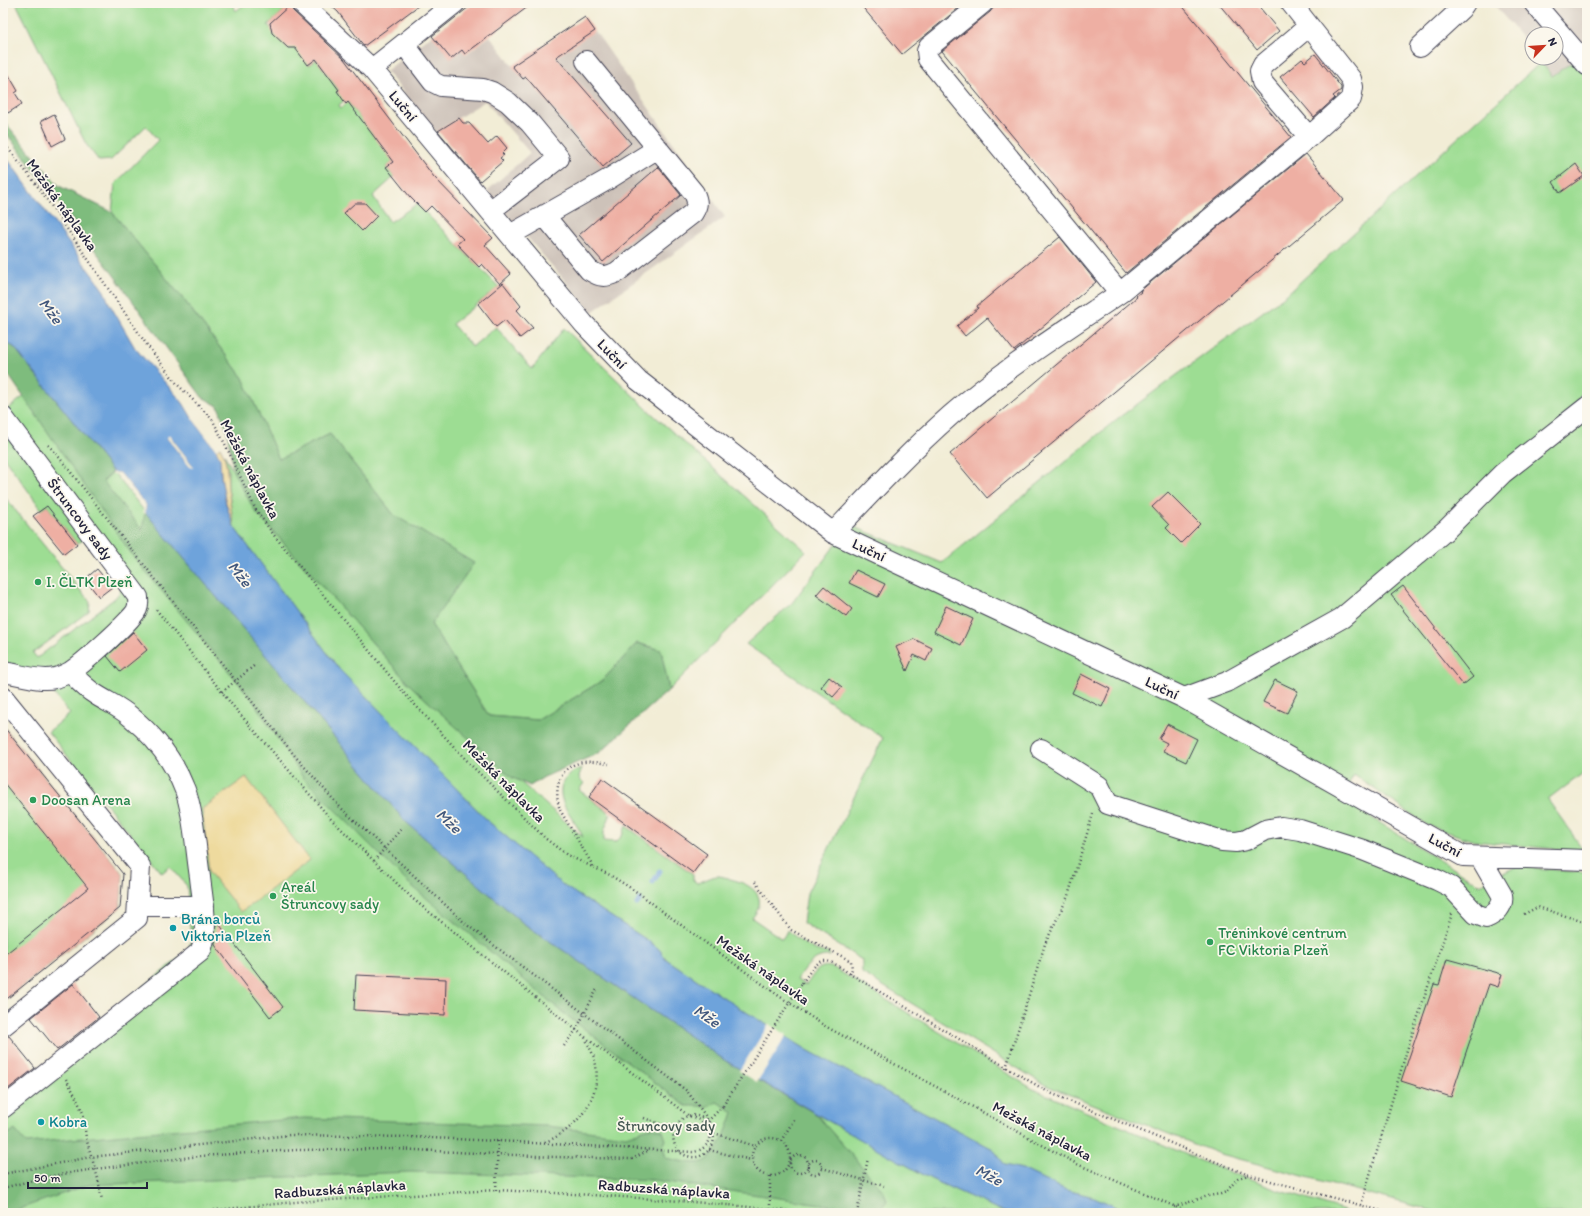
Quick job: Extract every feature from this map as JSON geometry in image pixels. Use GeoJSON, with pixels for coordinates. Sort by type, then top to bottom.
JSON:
{"type":"FeatureCollection","features":[{"type":"Feature","properties":{"kind":"street","name":"Luční"},"geometry":{"type":"LineString","coordinates":[[301,3],[372,69],[584,324],[638,380],[833,533],[1184,698],[1463,856],[1587,860]]}},
{"type":"Feature","properties":{"kind":"street"},"geometry":{"type":"LineString","coordinates":[[372,69],[455,3]]}},
{"type":"Feature","properties":{"kind":"street"},"geometry":{"type":"LineString","coordinates":[[983,3],[933,42],[927,51],[928,59],[1120,292]]}},
{"type":"Feature","properties":{"kind":"street"},"geometry":{"type":"LineString","coordinates":[[833,533],[899,464],[951,415],[995,379],[1120,292],[1309,136],[1351,99],[1353,87],[1351,79],[1291,3]]}},
{"type":"Feature","properties":{"kind":"street"},"geometry":{"type":"LineString","coordinates":[[1420,48],[1461,9],[1465,3]]}},
{"type":"Feature","properties":{"kind":"street"},"geometry":{"type":"LineString","coordinates":[[1534,3],[1587,65]]}},
{"type":"Feature","properties":{"kind":"street"},"geometry":{"type":"LineString","coordinates":[[1309,26],[1262,65],[1260,71],[1262,82],[1309,136]]}},
{"type":"Feature","properties":{"kind":"street"},"geometry":{"type":"LineString","coordinates":[[404,44],[433,82],[441,86],[483,89],[492,92],[508,102],[530,123],[559,158],[490,211]]}},
{"type":"Feature","properties":{"kind":"street"},"geometry":{"type":"LineString","coordinates":[[544,215],[589,270],[598,276],[608,276],[617,272],[693,213],[697,206],[697,200],[694,193],[586,61]]}},
{"type":"Feature","properties":{"kind":"street"},"geometry":{"type":"LineString","coordinates":[[510,235],[607,180],[658,148]]}},
{"type":"Feature","properties":{"kind":"street"},"geometry":{"type":"LineString","coordinates":[[1184,698],[1227,682],[1342,618],[1446,530],[1503,473],[1587,407]]}},
{"type":"Feature","properties":{"kind":"street","name":"Štruncovy sady"},"geometry":{"type":"LineString","coordinates":[[3,417],[138,597],[137,610],[129,620],[70,672],[54,678],[37,678],[3,672]]}},
{"type":"Feature","properties":{"kind":"street"},"geometry":{"type":"LineString","coordinates":[[3,1108],[200,952],[204,945],[204,906],[188,803],[185,791],[171,762],[151,736],[131,717],[116,706],[94,694],[82,685],[70,672]]}},
{"type":"Feature","properties":{"kind":"street"},"geometry":{"type":"LineString","coordinates":[[3,697],[140,866],[137,918],[3,1026]]}},
{"type":"Feature","properties":{"kind":"street"},"geometry":{"type":"LineString","coordinates":[[1041,749],[1099,786],[1108,804],[1222,841],[1236,842],[1246,840],[1265,830],[1281,827],[1300,830],[1321,836],[1363,850],[1438,880],[1451,887],[1476,914],[1486,918],[1492,916],[1499,909],[1503,900],[1502,895],[1480,857]]}},
{"type":"Feature","properties":{"kind":"street"},"geometry":{"type":"LineString","coordinates":[[138,906],[204,906]]}},
{"type":"Feature","properties":{"kind":"path","name":"Mežská náplavka"},"geometry":{"type":"LineString","coordinates":[[3,142],[39,188],[147,346],[178,385],[212,419],[256,510],[278,540],[404,693],[472,766],[546,839],[567,855],[594,866],[640,894],[779,996],[825,1026],[1077,1164],[1190,1213]]}},
{"type":"Feature","properties":{"kind":"path"},"geometry":{"type":"LineString","coordinates":[[43,440],[54,451],[295,756],[335,801],[467,924],[687,1091],[711,1125],[714,1133],[714,1142],[709,1150],[701,1156],[691,1157],[684,1155],[678,1150],[673,1139],[674,1129],[678,1122],[689,1116],[702,1117],[708,1121]]}},
{"type":"Feature","properties":{"kind":"path"},"geometry":{"type":"LineString","coordinates":[[3,1174],[91,1157],[290,1134],[409,1137],[698,1152],[707,1146],[711,1136],[710,1131],[705,1124],[689,1116],[585,1037],[413,899],[331,819],[222,692],[153,605]]}},
{"type":"Feature","properties":{"kind":"path"},"geometry":{"type":"LineString","coordinates":[[222,692],[255,665]]}},
{"type":"Feature","properties":{"kind":"path"},"geometry":{"type":"LineString","coordinates":[[594,866],[560,810],[556,800],[556,789],[559,779],[574,765],[584,762],[610,764]]}},
{"type":"Feature","properties":{"kind":"path"},"geometry":{"type":"LineString","coordinates":[[1006,1068],[1045,944],[1068,896],[1095,808],[1099,786]]}},
{"type":"Feature","properties":{"kind":"path"},"geometry":{"type":"LineString","coordinates":[[374,861],[402,828]]}},
{"type":"Feature","properties":{"kind":"path"},"geometry":{"type":"LineString","coordinates":[[755,882],[791,930],[851,961],[852,969],[850,974]]}},
{"type":"Feature","properties":{"kind":"path"},"geometry":{"type":"LineString","coordinates":[[1361,1205],[1407,1050],[1451,917],[1462,898]]}},
{"type":"Feature","properties":{"kind":"path"},"geometry":{"type":"LineString","coordinates":[[1524,914],[1538,907],[1587,924]]}},
{"type":"Feature","properties":{"kind":"path"},"geometry":{"type":"LineString","coordinates":[[705,1124],[723,1106],[814,966],[821,961],[830,961],[1048,1092],[1221,1164],[1250,1174],[1389,1213]]}},
{"type":"Feature","properties":{"kind":"path"},"geometry":{"type":"LineString","coordinates":[[564,1046],[576,1030],[597,989]]}},
{"type":"Feature","properties":{"kind":"path"},"geometry":{"type":"LineString","coordinates":[[543,1143],[558,1136],[570,1127],[592,1100],[597,1077],[596,1065],[585,1037]]}},
{"type":"Feature","properties":{"kind":"path"},"geometry":{"type":"LineString","coordinates":[[65,1077],[83,1113],[86,1138],[102,1200]]}},
{"type":"Feature","properties":{"kind":"path"},"geometry":{"type":"LineString","coordinates":[[644,1118],[674,1129]]}},
{"type":"Feature","properties":{"kind":"path"},"geometry":{"type":"LineString","coordinates":[[781,1141],[795,1118]]}},
{"type":"Feature","properties":{"kind":"path"},"geometry":{"type":"LineString","coordinates":[[714,1133],[755,1146]]}},
{"type":"Feature","properties":{"kind":"path"},"geometry":{"type":"LineString","coordinates":[[822,1168],[820,1172],[813,1174],[809,1172],[808,1165],[806,1159],[801,1155],[794,1156],[790,1162],[786,1169],[781,1174],[770,1176],[764,1175],[756,1170],[751,1160],[751,1154],[755,1146],[762,1140],[770,1138],[781,1141],[787,1148],[790,1162],[790,1169],[798,1173],[804,1172],[808,1165],[811,1161],[815,1160],[819,1162],[822,1168],[884,1186]]}},
{"type":"Feature","properties":{"kind":"path"},"geometry":{"type":"LineString","coordinates":[[496,1190],[498,1141]]}},
{"type":"Feature","properties":{"kind":"path"},"geometry":{"type":"LineString","coordinates":[[3,1188],[45,1177],[95,1169],[200,1156],[295,1150],[396,1149],[632,1159],[650,1149]]}},
{"type":"Feature","properties":{"kind":"path"},"geometry":{"type":"LineString","coordinates":[[709,1150],[751,1160]]}},
{"type":"Feature","properties":{"kind":"path"},"geometry":{"type":"LineString","coordinates":[[856,1213],[868,1158]]}},
{"type":"Feature","properties":{"kind":"path"},"geometry":{"type":"LineString","coordinates":[[1174,1207],[1226,1192],[1238,1178],[1250,1174]]}},
{"type":"Feature","properties":{"kind":"path"},"geometry":{"type":"LineString","coordinates":[[770,1176],[770,1213]]}},
{"type":"Feature","properties":{"kind":"path","name":"Radbuzská náplavka"},"geometry":{"type":"LineString","coordinates":[[186,1213],[295,1202],[496,1190],[581,1194],[805,1213]]}},
{"type":"Feature","properties":{"kind":"shaded area"},"geometry":{"type":"Polygon","coordinates":[[[1493,3],[1587,3],[1587,52],[1552,76],[1544,66],[1564,66],[1564,26],[1524,26],[1524,40],[1493,3]]]}},
{"type":"Feature","properties":{"kind":"shaded area"},"geometry":{"type":"Polygon","coordinates":[[[595,31],[725,217],[592,312],[487,191],[530,153],[485,101],[436,132],[386,71],[432,35],[451,58],[462,50],[466,54],[490,36],[523,79],[595,31]]]}},
{"type":"Feature","properties":{"kind":"green space"},"geometry":{"type":"Polygon","coordinates":[[[16,3],[232,3],[236,11],[246,3],[288,3],[290,5],[268,25],[288,48],[302,42],[306,62],[309,65],[316,59],[339,90],[337,91],[339,94],[341,93],[346,99],[339,105],[341,108],[348,102],[394,162],[386,167],[394,177],[373,196],[390,222],[417,204],[499,287],[452,324],[472,347],[496,327],[532,369],[564,328],[648,410],[806,551],[669,690],[661,650],[637,643],[603,680],[538,720],[489,716],[431,624],[473,563],[394,515],[330,434],[279,460],[243,378],[184,300],[112,212],[115,184],[158,140],[146,126],[111,160],[99,161],[86,144],[16,3]]]}},
{"type":"Feature","properties":{"kind":"green space"},"geometry":{"type":"Polygon","coordinates":[[[1587,52],[1587,770],[1548,800],[1585,852],[1474,841],[1427,825],[1354,775],[1340,798],[1480,885],[1517,866],[1587,873],[1587,1213],[1441,1213],[1217,1153],[1045,1085],[862,973],[862,960],[803,923],[807,893],[883,738],[746,644],[792,603],[850,525],[942,563],[1117,419],[1287,294],[1537,66],[1544,66],[1552,76],[1587,52]]]}},
{"type":"Feature","properties":{"kind":"green space"},"geometry":{"type":"Polygon","coordinates":[[[3,120],[59,186],[112,212],[184,300],[243,378],[279,459],[330,434],[394,515],[474,563],[431,624],[489,716],[538,720],[603,680],[637,643],[661,650],[669,690],[599,753],[544,777],[530,786],[511,777],[411,686],[255,511],[234,473],[227,430],[218,406],[202,397],[113,274],[3,129],[3,120]]]}},
{"type":"Feature","properties":{"kind":"green space"},"geometry":{"type":"Polygon","coordinates":[[[3,341],[14,347],[113,472],[103,481],[142,530],[145,512],[405,821],[523,923],[726,1061],[816,1114],[884,1192],[887,1201],[880,1209],[869,1211],[654,1180],[411,1172],[88,1185],[7,1213],[3,1213],[3,1136],[15,1130],[26,1143],[304,1118],[548,1126],[626,1136],[652,1127],[663,1131],[666,1140],[663,1146],[666,1158],[699,1163],[708,1159],[718,1148],[729,1125],[733,1112],[717,1102],[707,1108],[701,1106],[686,1106],[566,1015],[406,881],[304,779],[251,698],[135,559],[3,367],[3,341]]]}},
{"type":"Feature","properties":{"kind":"green space"},"geometry":{"type":"Polygon","coordinates":[[[42,382],[145,512],[405,821],[779,1093],[931,1179],[1006,1213],[3,1213],[3,1099],[188,951],[191,941],[187,886],[170,866],[162,873],[48,732],[70,714],[51,690],[3,679],[3,495],[90,602],[89,611],[33,653],[37,658],[115,598],[120,592],[121,586],[84,539],[77,544],[47,506],[42,510],[3,456],[3,411],[8,409],[42,382]]]}},
{"type":"Feature","properties":{"kind":"green space"},"geometry":{"type":"Polygon","coordinates":[[[224,454],[255,511],[411,686],[583,837],[566,809],[561,793],[562,786],[566,778],[577,769],[582,768],[579,776],[580,780],[584,783],[579,790],[607,811],[610,816],[604,831],[604,841],[616,842],[622,836],[626,826],[693,874],[693,880],[697,883],[718,876],[745,884],[756,892],[759,898],[757,910],[752,918],[782,939],[788,930],[797,938],[817,951],[829,953],[830,956],[824,956],[810,963],[797,980],[806,985],[820,968],[834,968],[1033,1089],[1206,1163],[1277,1190],[1351,1213],[1129,1213],[1094,1197],[1066,1190],[1022,1169],[1005,1165],[993,1149],[809,1051],[738,1007],[666,959],[659,949],[647,940],[564,886],[489,822],[339,669],[234,527],[228,487],[228,471],[224,454]]]}},
{"type":"Feature","properties":{"kind":"green space","name":"Doosan Arena"},"geometry":{"type":"Polygon","coordinates":[[[3,726],[123,874],[120,908],[3,1002],[3,726]]]}},
{"type":"Feature","properties":{"kind":"sand"},"geometry":{"type":"Polygon","coordinates":[[[220,447],[226,462],[228,489],[234,527],[225,498],[220,461],[216,450],[220,447]]]}},
{"type":"Feature","properties":{"kind":"sand"},"geometry":{"type":"Polygon","coordinates":[[[246,777],[310,860],[241,912],[209,872],[202,809],[246,777]]]}},
{"type":"Feature","properties":{"kind":"water","name":"Mže"},"geometry":{"type":"Polygon","coordinates":[[[3,153],[104,291],[109,303],[135,348],[183,403],[192,418],[216,450],[220,459],[221,478],[226,504],[234,527],[339,669],[489,822],[564,886],[647,940],[659,949],[666,959],[738,1007],[809,1051],[993,1149],[1005,1165],[1022,1169],[1066,1190],[1094,1197],[1129,1213],[1006,1213],[931,1179],[726,1061],[523,923],[405,821],[145,512],[146,505],[120,473],[113,472],[14,347],[3,341],[3,153]],[[170,436],[167,438],[190,467],[193,466],[170,436]]]}},
{"type":"Feature","properties":{"kind":"pier"},"geometry":{"type":"Polygon","coordinates":[[[193,417],[218,448],[216,450],[192,418],[193,417]]]}},
{"type":"Feature","properties":{"kind":"pier"},"geometry":{"type":"Polygon","coordinates":[[[170,436],[193,468],[190,467],[167,438],[170,436]]]}},
{"type":"Feature","properties":{"kind":"pier"},"geometry":{"type":"Polygon","coordinates":[[[113,472],[120,473],[146,505],[145,514],[143,512],[144,506],[119,475],[112,474],[113,472]]]}},
{"type":"Feature","properties":{"kind":"pier"},"geometry":{"type":"Polygon","coordinates":[[[769,1024],[787,1035],[757,1082],[739,1071],[769,1024]]]}},
{"type":"Feature","properties":{"kind":"building"},"geometry":{"type":"Polygon","coordinates":[[[328,3],[422,3],[364,46],[338,12],[328,3]]]}},
{"type":"Feature","properties":{"kind":"building"},"geometry":{"type":"Polygon","coordinates":[[[474,3],[533,3],[465,54],[462,50],[451,59],[432,36],[474,3]]]}},
{"type":"Feature","properties":{"kind":"building"},"geometry":{"type":"Polygon","coordinates":[[[859,3],[965,3],[902,54],[859,3]]]}},
{"type":"Feature","properties":{"kind":"building"},"geometry":{"type":"Polygon","coordinates":[[[994,3],[1180,3],[1291,137],[1126,273],[942,51],[990,12],[994,7],[994,3]]]}},
{"type":"Feature","properties":{"kind":"building"},"geometry":{"type":"Polygon","coordinates":[[[1218,3],[1256,3],[1279,31],[1257,50],[1218,3]]]}},
{"type":"Feature","properties":{"kind":"building"},"geometry":{"type":"Polygon","coordinates":[[[290,5],[293,11],[344,59],[434,177],[493,238],[485,245],[511,274],[500,284],[482,264],[479,267],[457,244],[463,239],[431,206],[425,212],[410,197],[386,167],[393,162],[348,102],[346,104],[337,91],[339,90],[316,59],[308,65],[295,48],[288,48],[272,33],[270,23],[290,5]]]}},
{"type":"Feature","properties":{"kind":"building"},"geometry":{"type":"Polygon","coordinates":[[[585,17],[595,31],[556,57],[631,143],[603,167],[526,77],[523,79],[512,66],[585,17]]]}},
{"type":"Feature","properties":{"kind":"building"},"geometry":{"type":"Polygon","coordinates":[[[1315,54],[1341,87],[1341,90],[1333,96],[1335,98],[1314,117],[1280,77],[1302,59],[1305,62],[1315,54]]]}},
{"type":"Feature","properties":{"kind":"building"},"geometry":{"type":"Polygon","coordinates":[[[3,65],[18,91],[15,93],[22,104],[8,113],[3,106],[3,65]]]}},
{"type":"Feature","properties":{"kind":"building"},"geometry":{"type":"Polygon","coordinates":[[[54,114],[65,139],[52,146],[41,121],[54,114]]]}},
{"type":"Feature","properties":{"kind":"building"},"geometry":{"type":"Polygon","coordinates":[[[459,118],[463,123],[469,123],[488,144],[497,136],[507,148],[502,153],[504,155],[500,158],[503,161],[480,181],[438,131],[459,118]]]}},
{"type":"Feature","properties":{"kind":"building"},"geometry":{"type":"Polygon","coordinates":[[[1306,154],[1344,200],[987,498],[950,454],[1137,297],[1136,296],[1141,292],[1140,291],[1306,154]]]}},
{"type":"Feature","properties":{"kind":"building"},"geometry":{"type":"Polygon","coordinates":[[[1576,164],[1584,176],[1560,193],[1553,182],[1576,164]]]}},
{"type":"Feature","properties":{"kind":"building"},"geometry":{"type":"Polygon","coordinates":[[[658,167],[681,195],[603,262],[579,235],[658,167]]]}},
{"type":"Feature","properties":{"kind":"building"},"geometry":{"type":"Polygon","coordinates":[[[355,203],[365,203],[377,216],[362,231],[344,213],[355,203]]]}},
{"type":"Feature","properties":{"kind":"building"},"geometry":{"type":"Polygon","coordinates":[[[1060,237],[1096,282],[1014,351],[987,318],[965,336],[957,326],[978,308],[977,306],[1060,237]]]}},
{"type":"Feature","properties":{"kind":"building"},"geometry":{"type":"Polygon","coordinates":[[[503,283],[521,306],[517,310],[533,328],[520,338],[505,320],[496,327],[478,304],[503,283]]]}},
{"type":"Feature","properties":{"kind":"building"},"geometry":{"type":"Polygon","coordinates":[[[1168,492],[1200,524],[1181,543],[1166,528],[1169,525],[1152,507],[1168,492]]]}},
{"type":"Feature","properties":{"kind":"building"},"geometry":{"type":"Polygon","coordinates":[[[47,506],[77,544],[64,554],[33,516],[47,506]]]}},
{"type":"Feature","properties":{"kind":"building"},"geometry":{"type":"Polygon","coordinates":[[[97,569],[112,587],[99,597],[85,579],[97,569]]]}},
{"type":"Feature","properties":{"kind":"building"},"geometry":{"type":"Polygon","coordinates":[[[856,570],[885,584],[878,597],[849,583],[856,570]]]}},
{"type":"Feature","properties":{"kind":"building"},"geometry":{"type":"Polygon","coordinates":[[[824,586],[852,609],[846,617],[816,595],[824,586]]]}},
{"type":"Feature","properties":{"kind":"building"},"geometry":{"type":"Polygon","coordinates":[[[1403,586],[1473,677],[1463,685],[1391,595],[1403,586]]]}},
{"type":"Feature","properties":{"kind":"building"},"geometry":{"type":"Polygon","coordinates":[[[946,606],[973,619],[961,645],[934,632],[946,606]]]}},
{"type":"Feature","properties":{"kind":"building"},"geometry":{"type":"Polygon","coordinates":[[[133,632],[147,650],[120,672],[107,656],[133,632]]]}},
{"type":"Feature","properties":{"kind":"building"},"geometry":{"type":"Polygon","coordinates":[[[914,639],[932,648],[926,661],[914,655],[907,671],[896,647],[914,639]]]}},
{"type":"Feature","properties":{"kind":"building"},"geometry":{"type":"Polygon","coordinates":[[[1081,674],[1110,689],[1102,707],[1072,693],[1081,674]]]}},
{"type":"Feature","properties":{"kind":"building"},"geometry":{"type":"Polygon","coordinates":[[[829,677],[842,687],[833,697],[821,687],[829,677]]]}},
{"type":"Feature","properties":{"kind":"building"},"geometry":{"type":"Polygon","coordinates":[[[1275,680],[1298,691],[1287,713],[1263,702],[1275,680]]]}},
{"type":"Feature","properties":{"kind":"building"},"geometry":{"type":"Polygon","coordinates":[[[1167,724],[1197,739],[1186,762],[1163,751],[1167,743],[1159,739],[1167,724]]]}},
{"type":"Feature","properties":{"kind":"building"},"geometry":{"type":"Polygon","coordinates":[[[3,726],[123,874],[120,908],[3,1002],[3,956],[88,888],[3,782],[3,726]]]}},
{"type":"Feature","properties":{"kind":"building"},"geometry":{"type":"Polygon","coordinates":[[[602,778],[707,854],[693,873],[589,797],[602,778]]]}},
{"type":"Feature","properties":{"kind":"building"},"geometry":{"type":"Polygon","coordinates":[[[216,920],[283,1007],[270,1017],[215,945],[216,920]]]}},
{"type":"Feature","properties":{"kind":"building"},"geometry":{"type":"Polygon","coordinates":[[[1447,959],[1502,974],[1498,987],[1489,984],[1451,1097],[1401,1081],[1434,984],[1439,985],[1447,959]]]}},
{"type":"Feature","properties":{"kind":"building"},"geometry":{"type":"Polygon","coordinates":[[[356,975],[446,979],[445,1015],[354,1010],[356,975]]]}},
{"type":"Feature","properties":{"kind":"building"},"geometry":{"type":"Polygon","coordinates":[[[73,984],[99,1017],[57,1050],[31,1018],[73,984]]]}},
{"type":"Feature","properties":{"kind":"building"},"geometry":{"type":"Polygon","coordinates":[[[9,1036],[35,1068],[3,1093],[3,1037],[9,1036]]]}},
{"type":"Feature","properties":{"kind":"waterway"},"geometry":{"type":"LineString","coordinates":[[653,882],[660,871]]}},
{"type":"Feature","properties":{"kind":"waterway"},"geometry":{"type":"LineString","coordinates":[[637,904],[640,900]]}},
{"type":"Feature","properties":{"kind":"place","name":"I. ČLTK Plzeň"},"geometry":{"type":"Point","coordinates":[38,582]}},
{"type":"Feature","properties":{"kind":"place","name":"Doosan Arena"},"geometry":{"type":"Point","coordinates":[33,800]}},
{"type":"Feature","properties":{"kind":"place","name":"Areál Štruncovy sady"},"geometry":{"type":"Point","coordinates":[273,896]}},
{"type":"Feature","properties":{"kind":"place","name":"Brána borců Viktoria Plzeň"},"geometry":{"type":"Point","coordinates":[173,928]}},
{"type":"Feature","properties":{"kind":"place","name":"Tréninkové centrum FC Viktoria Plzeň"},"geometry":{"type":"Point","coordinates":[1210,942]}},
{"type":"Feature","properties":{"kind":"place","name":"Kobra"},"geometry":{"type":"Point","coordinates":[41,1122]}}]}
